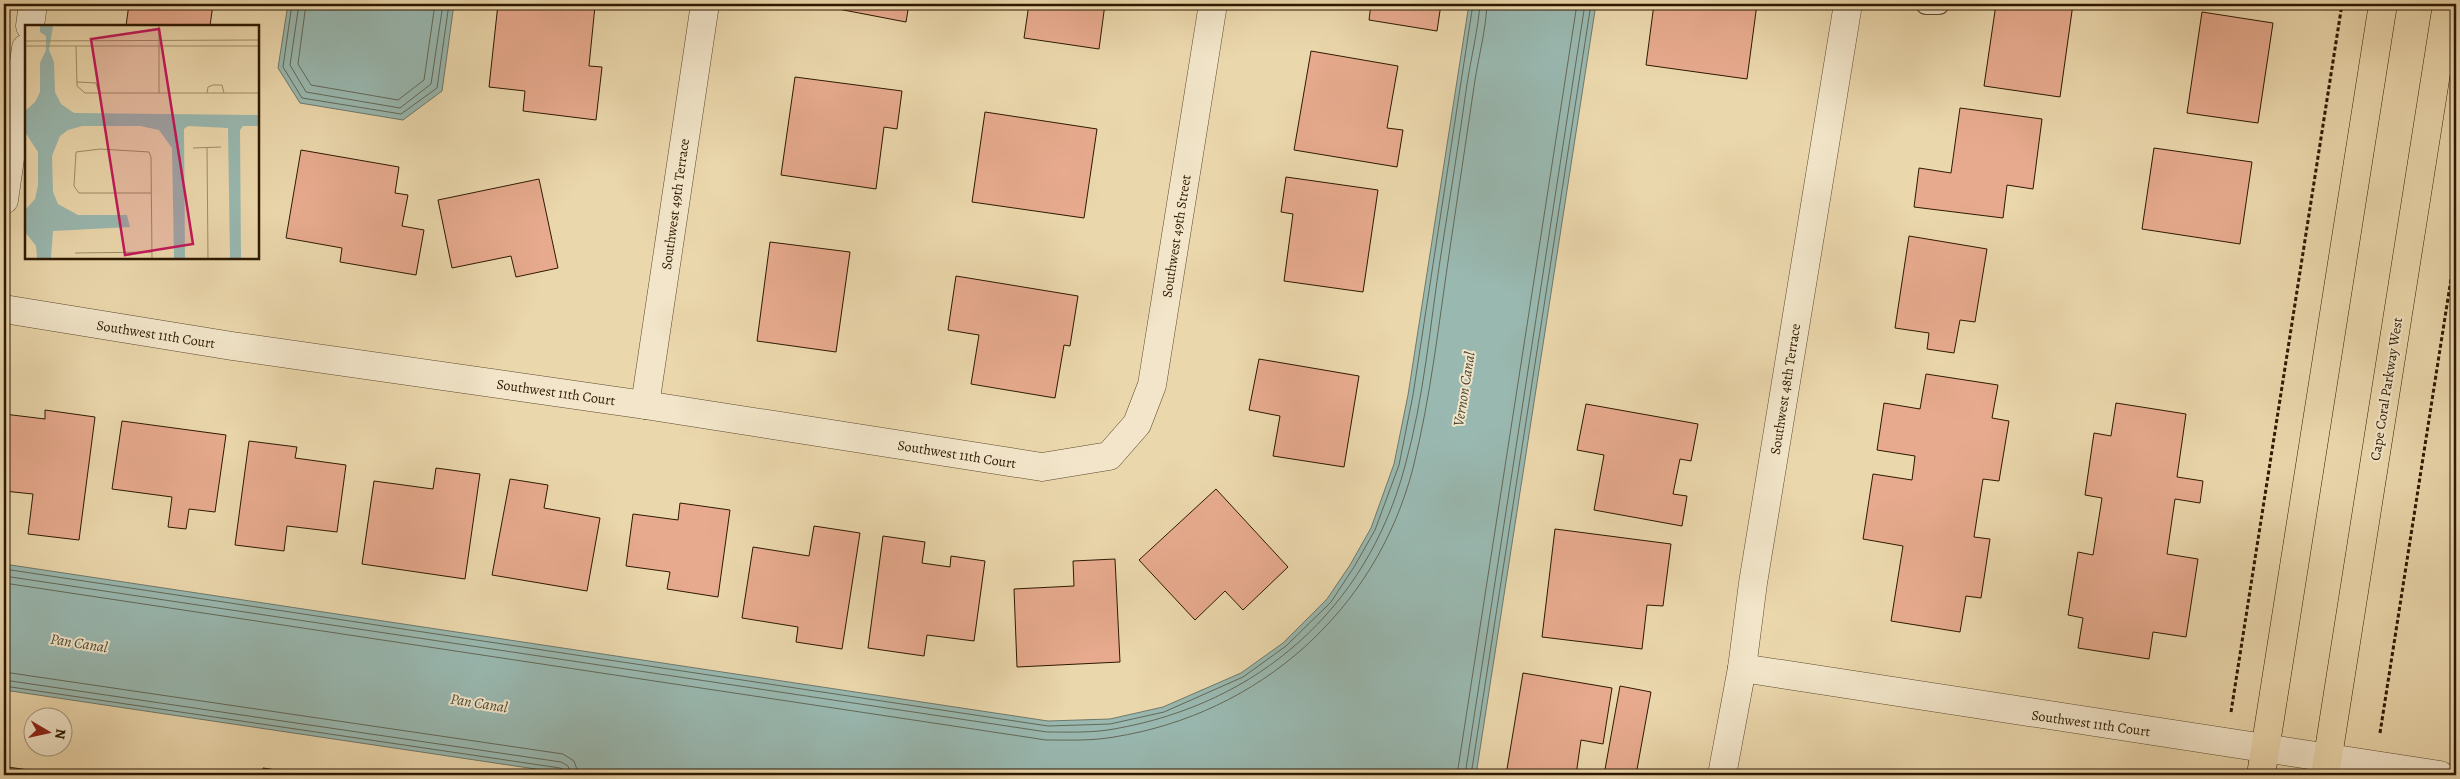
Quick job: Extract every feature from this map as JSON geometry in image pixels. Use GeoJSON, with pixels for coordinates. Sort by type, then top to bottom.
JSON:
{"type":"FeatureCollection","features":[{"type":"Feature","properties":{"kind":"main road"},"geometry":{"type":"LineString","coordinates":[[2261,775],[2383,4]]}},
{"type":"Feature","properties":{"kind":"main road","name":"Cape Coral Parkway West"},"geometry":{"type":"LineString","coordinates":[[2326,767],[2447,4]]}},
{"type":"Feature","properties":{"kind":"street"},"geometry":{"type":"LineString","coordinates":[[30,25],[33,4]]}},
{"type":"Feature","properties":{"kind":"street","name":"Southwest 49th Terrace"},"geometry":{"type":"LineString","coordinates":[[645,405],[705,4]]}},
{"type":"Feature","properties":{"kind":"street","name":"Southwest 49th Street"},"geometry":{"type":"LineString","coordinates":[[1109,456],[1137,424],[1152,385],[1213,4]]}},
{"type":"Feature","properties":{"kind":"street","name":"Southwest 48th Terrace"},"geometry":{"type":"LineString","coordinates":[[1722,775],[1742,668],[1753,583],[1848,4]]}},
{"type":"Feature","properties":{"kind":"street"},"geometry":{"type":"LineString","coordinates":[[4,200],[25,55]]}},
{"type":"Feature","properties":{"kind":"street","name":"Southwest 11th Court"},"geometry":{"type":"LineString","coordinates":[[4,309],[232,346],[645,405],[1042,467],[1109,456]]}},
{"type":"Feature","properties":{"kind":"street","name":"Southwest 11th Court"},"geometry":{"type":"LineString","coordinates":[[1742,668],[2266,749],[2326,767],[2375,766],[2440,775]]}},
{"type":"Feature","properties":{"kind":"lane"},"geometry":{"type":"LineString","coordinates":[[1926,4],[1939,4]]}},
{"type":"Feature","properties":{"kind":"path"},"geometry":{"type":"LineString","coordinates":[[2226,743],[2342,4]]}},
{"type":"Feature","properties":{"kind":"path"},"geometry":{"type":"LineString","coordinates":[[2375,766],[2456,247]]}},
{"type":"Feature","properties":{"kind":"water"},"geometry":{"type":"Polygon","coordinates":[[[288,4],[454,4],[442,91],[403,120],[300,103],[278,68],[288,4]]]}},
{"type":"Feature","properties":{"kind":"water"},"geometry":{"type":"Polygon","coordinates":[[[1469,4],[1596,4],[1476,775],[576,775],[4,690],[4,564],[1048,721],[1110,719],[1163,707],[1241,673],[1283,643],[1327,599],[1350,565],[1371,528],[1394,464],[1408,395],[1469,4]]]}},
{"type":"Feature","properties":{"kind":"building"},"geometry":{"type":"Polygon","coordinates":[[[129,4],[213,4],[210,25],[126,25],[129,4]]]}},
{"type":"Feature","properties":{"kind":"building"},"geometry":{"type":"Polygon","coordinates":[[[498,4],[595,6],[589,66],[602,67],[596,120],[523,111],[525,91],[489,87],[498,4]]]}},
{"type":"Feature","properties":{"kind":"building"},"geometry":{"type":"Polygon","coordinates":[[[812,4],[909,4],[906,22],[812,4]]]}},
{"type":"Feature","properties":{"kind":"building"},"geometry":{"type":"Polygon","coordinates":[[[1029,4],[1105,4],[1099,49],[1024,38],[1029,4]]]}},
{"type":"Feature","properties":{"kind":"building"},"geometry":{"type":"Polygon","coordinates":[[[1371,4],[1441,4],[1437,31],[1369,20],[1371,4]]]}},
{"type":"Feature","properties":{"kind":"building"},"geometry":{"type":"Polygon","coordinates":[[[1654,4],[1757,4],[1747,79],[1646,65],[1654,4]]]}},
{"type":"Feature","properties":{"kind":"building"},"geometry":{"type":"Polygon","coordinates":[[[1996,4],[2073,4],[2060,97],[1984,86],[1996,4]]]}},
{"type":"Feature","properties":{"kind":"building"},"geometry":{"type":"Polygon","coordinates":[[[2202,12],[2273,23],[2258,123],[2187,113],[2202,12]]]}},
{"type":"Feature","properties":{"kind":"building"},"geometry":{"type":"Polygon","coordinates":[[[1311,51],[1398,66],[1387,128],[1403,130],[1397,167],[1294,150],[1311,51]]]}},
{"type":"Feature","properties":{"kind":"building"},"geometry":{"type":"Polygon","coordinates":[[[795,77],[902,91],[897,129],[884,127],[876,189],[781,175],[795,77]]]}},
{"type":"Feature","properties":{"kind":"building"},"geometry":{"type":"Polygon","coordinates":[[[1960,108],[2042,119],[2033,189],[2007,185],[2003,218],[1914,207],[1919,168],[1951,173],[1960,108]]]}},
{"type":"Feature","properties":{"kind":"building"},"geometry":{"type":"Polygon","coordinates":[[[985,112],[1097,129],[1084,218],[972,202],[985,112]]]}},
{"type":"Feature","properties":{"kind":"building"},"geometry":{"type":"Polygon","coordinates":[[[2154,148],[2252,162],[2240,244],[2142,229],[2154,148]]]}},
{"type":"Feature","properties":{"kind":"building"},"geometry":{"type":"Polygon","coordinates":[[[301,150],[399,167],[395,193],[408,195],[402,226],[424,230],[416,275],[340,262],[342,248],[286,238],[301,150]]]}},
{"type":"Feature","properties":{"kind":"building"},"geometry":{"type":"Polygon","coordinates":[[[1286,177],[1378,190],[1363,292],[1284,281],[1293,214],[1281,212],[1286,177]]]}},
{"type":"Feature","properties":{"kind":"building"},"geometry":{"type":"Polygon","coordinates":[[[539,179],[558,268],[516,277],[511,256],[452,268],[438,200],[539,179]]]}},
{"type":"Feature","properties":{"kind":"building"},"geometry":{"type":"Polygon","coordinates":[[[1909,236],[1987,249],[1975,322],[1960,320],[1954,353],[1927,349],[1929,333],[1895,328],[1909,236]]]}},
{"type":"Feature","properties":{"kind":"building"},"geometry":{"type":"Polygon","coordinates":[[[770,242],[850,252],[836,352],[757,341],[770,242]]]}},
{"type":"Feature","properties":{"kind":"building"},"geometry":{"type":"Polygon","coordinates":[[[956,276],[1078,296],[1070,346],[1064,345],[1055,398],[971,384],[979,335],[948,330],[956,276]]]}},
{"type":"Feature","properties":{"kind":"building"},"geometry":{"type":"Polygon","coordinates":[[[1259,359],[1359,376],[1344,467],[1273,456],[1280,416],[1249,410],[1259,359]]]}},
{"type":"Feature","properties":{"kind":"building"},"geometry":{"type":"Polygon","coordinates":[[[1926,374],[1998,385],[1992,418],[2009,421],[1999,481],[1983,479],[1974,537],[1990,539],[1981,598],[1966,596],[1960,632],[1891,621],[1903,546],[1863,539],[1873,474],[1912,480],[1915,456],[1877,450],[1884,403],[1920,409],[1926,374]]]}},
{"type":"Feature","properties":{"kind":"building"},"geometry":{"type":"Polygon","coordinates":[[[2116,403],[2186,414],[2177,477],[2203,481],[2200,503],[2175,499],[2167,554],[2198,559],[2186,637],[2153,632],[2149,659],[2078,648],[2083,618],[2068,615],[2078,552],[2093,555],[2102,498],[2085,495],[2094,433],[2111,436],[2116,403]]]}},
{"type":"Feature","properties":{"kind":"building"},"geometry":{"type":"Polygon","coordinates":[[[1586,404],[1698,424],[1691,461],[1680,459],[1673,494],[1687,496],[1682,526],[1594,510],[1604,455],[1577,450],[1586,404]]]}},
{"type":"Feature","properties":{"kind":"building"},"geometry":{"type":"Polygon","coordinates":[[[45,410],[95,417],[79,540],[28,534],[33,494],[4,491],[4,414],[45,419],[45,410]]]}},
{"type":"Feature","properties":{"kind":"building"},"geometry":{"type":"Polygon","coordinates":[[[122,421],[226,435],[215,512],[189,509],[186,529],[168,527],[172,497],[112,489],[122,421]]]}},
{"type":"Feature","properties":{"kind":"building"},"geometry":{"type":"Polygon","coordinates":[[[249,441],[297,447],[295,458],[346,465],[337,532],[287,526],[284,551],[235,545],[249,441]]]}},
{"type":"Feature","properties":{"kind":"building"},"geometry":{"type":"Polygon","coordinates":[[[436,468],[480,474],[465,579],[362,564],[374,481],[433,489],[436,468]]]}},
{"type":"Feature","properties":{"kind":"building"},"geometry":{"type":"Polygon","coordinates":[[[510,479],[548,485],[544,508],[600,518],[587,591],[492,575],[510,479]]]}},
{"type":"Feature","properties":{"kind":"building"},"geometry":{"type":"Polygon","coordinates":[[[1216,489],[1288,567],[1243,610],[1225,591],[1195,620],[1139,560],[1216,489]]]}},
{"type":"Feature","properties":{"kind":"building"},"geometry":{"type":"Polygon","coordinates":[[[680,503],[730,510],[718,597],[667,589],[670,572],[626,566],[633,514],[678,520],[680,503]]]}},
{"type":"Feature","properties":{"kind":"building"},"geometry":{"type":"Polygon","coordinates":[[[814,526],[860,533],[842,649],[796,642],[798,627],[742,618],[753,547],[809,556],[814,526]]]}},
{"type":"Feature","properties":{"kind":"building"},"geometry":{"type":"Polygon","coordinates":[[[1555,529],[1671,544],[1663,606],[1647,605],[1642,649],[1542,637],[1555,529]]]}},
{"type":"Feature","properties":{"kind":"building"},"geometry":{"type":"Polygon","coordinates":[[[883,536],[925,542],[922,563],[950,567],[951,556],[985,561],[974,641],[927,635],[924,656],[868,648],[883,536]]]}},
{"type":"Feature","properties":{"kind":"building"},"geometry":{"type":"Polygon","coordinates":[[[1115,559],[1120,662],[1017,667],[1014,589],[1074,586],[1073,561],[1115,559]]]}},
{"type":"Feature","properties":{"kind":"building"},"geometry":{"type":"Polygon","coordinates":[[[1523,673],[1612,688],[1603,744],[1581,740],[1576,775],[1506,775],[1523,673]]]}},
{"type":"Feature","properties":{"kind":"building"},"geometry":{"type":"Polygon","coordinates":[[[1620,686],[1651,692],[1636,775],[1604,775],[1620,686]]]}},
{"type":"Feature","properties":{"kind":"building"},"geometry":{"type":"Polygon","coordinates":[[[7,767],[67,775],[6,775],[7,767]]]}},
{"type":"Feature","properties":{"kind":"building"},"geometry":{"type":"Polygon","coordinates":[[[263,768],[309,775],[262,775],[263,768]]]}},
{"type":"Feature","properties":{"kind":"water label","name":"Vernon Canal"},"geometry":{"type":"Point","coordinates":[1464,389]}},
{"type":"Feature","properties":{"kind":"water label","name":"Pan Canal"},"geometry":{"type":"Point","coordinates":[79,643]}},
{"type":"Feature","properties":{"kind":"water label","name":"Pan Canal"},"geometry":{"type":"Point","coordinates":[479,703]}}]}
